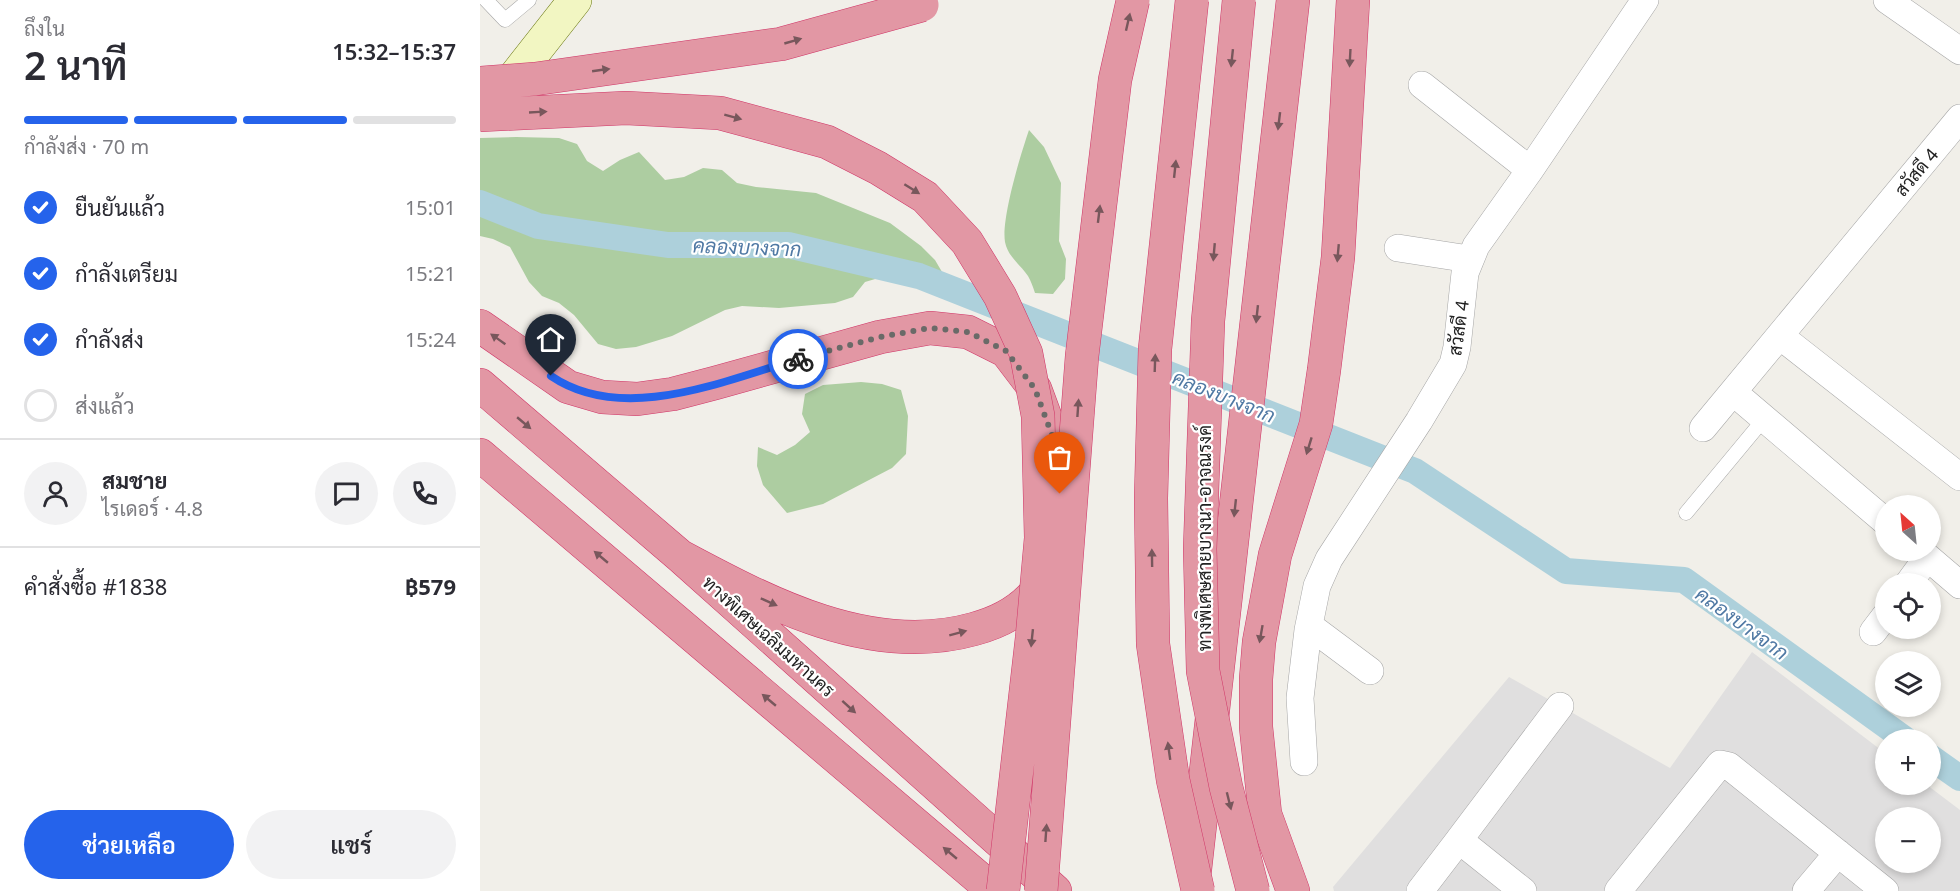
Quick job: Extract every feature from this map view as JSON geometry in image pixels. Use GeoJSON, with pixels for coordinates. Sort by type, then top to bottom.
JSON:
{"type":"FeatureCollection","features":[{"type":"Feature","properties":{"kind":"highway"},"geometry":{"type":"LineString","coordinates":[[480,83],[535,79],[781,44],[922,5],[932,0]]}},
{"type":"Feature","properties":{"kind":"highway"},"geometry":{"type":"LineString","coordinates":[[1041,891],[1082,356],[1114,80],[1133,0]]}},
{"type":"Feature","properties":{"kind":"highway"},"geometry":{"type":"LineString","coordinates":[[1192,0],[1155,349],[1151,498],[1153,644],[1173,780],[1198,891]]}},
{"type":"Feature","properties":{"kind":"highway","name":"ทางพิเศษสายบางนา-อาจณรงค์"},"geometry":{"type":"LineString","coordinates":[[1239,0],[1208,321],[1200,549],[1203,671],[1226,787],[1252,891]]}},
{"type":"Feature","properties":{"kind":"highway"},"geometry":{"type":"LineString","coordinates":[[1192,891],[1293,0]]}},
{"type":"Feature","properties":{"kind":"highway"},"geometry":{"type":"LineString","coordinates":[[1293,891],[1266,814],[1256,727],[1256,679],[1259,642],[1275,555],[1316,424],[1324,370],[1338,257],[1353,0]]}},
{"type":"Feature","properties":{"kind":"highway"},"geometry":{"type":"LineString","coordinates":[[480,115],[626,108],[720,113],[827,142],[878,168],[926,197],[967,242],[1000,296],[1026,353],[1038,416],[1041,538],[1003,891]]}},
{"type":"Feature","properties":{"kind":"highway"},"geometry":{"type":"LineString","coordinates":[[480,326],[568,387],[602,397],[637,399],[673,394],[880,337],[930,328],[968,332],[1006,351],[1035,389],[1056,446],[1060,494],[1060,541],[1045,579],[1021,608],[988,625],[950,636],[896,637],[844,627],[785,609],[680,556]]}},
{"type":"Feature","properties":{"kind":"highway","name":"ทางพิเศษเฉลิมมหานคร"},"geometry":{"type":"LineString","coordinates":[[480,385],[680,556],[1055,891]]}},
{"type":"Feature","properties":{"kind":"highway"},"geometry":{"type":"LineString","coordinates":[[480,455],[994,891]]}},
{"type":"Feature","properties":{"kind":"street","name":"สวัสดี 4"},"geometry":{"type":"LineString","coordinates":[[1304,762],[1300,698],[1308,630],[1317,586],[1329,559],[1419,421],[1453,364],[1465,273],[1476,246],[1645,0]]}},
{"type":"Feature","properties":{"kind":"street"},"geometry":{"type":"LineString","coordinates":[[1887,0],[1960,51]]}},
{"type":"Feature","properties":{"kind":"street"},"geometry":{"type":"LineString","coordinates":[[480,121],[539,46],[568,3]]}},
{"type":"Feature","properties":{"kind":"street"},"geometry":{"type":"LineString","coordinates":[[1422,85],[1530,170]]}},
{"type":"Feature","properties":{"kind":"street","name":"สวัสดี 4"},"geometry":{"type":"LineString","coordinates":[[1702,428],[1960,118]]}},
{"type":"Feature","properties":{"kind":"street"},"geometry":{"type":"LineString","coordinates":[[1398,248],[1469,259]]}},
{"type":"Feature","properties":{"kind":"street"},"geometry":{"type":"LineString","coordinates":[[1780,336],[1960,477]]}},
{"type":"Feature","properties":{"kind":"street"},"geometry":{"type":"LineString","coordinates":[[1732,392],[1875,513]]}},
{"type":"Feature","properties":{"kind":"street"},"geometry":{"type":"LineString","coordinates":[[1931,561],[1960,585]]}},
{"type":"Feature","properties":{"kind":"street"},"geometry":{"type":"LineString","coordinates":[[1308,630],[1311,627],[1370,671]]}},
{"type":"Feature","properties":{"kind":"street"},"geometry":{"type":"LineString","coordinates":[[1420,891],[1560,706]]}},
{"type":"Feature","properties":{"kind":"street"},"geometry":{"type":"LineString","coordinates":[[1618,891],[1720,764],[1729,766],[1885,891]]}},
{"type":"Feature","properties":{"kind":"street"},"geometry":{"type":"LineString","coordinates":[[1459,840],[1523,891]]}},
{"type":"Feature","properties":{"kind":"street"},"geometry":{"type":"LineString","coordinates":[[1806,891],[1838,853]]}},
{"type":"Feature","properties":{"kind":"lane"},"geometry":{"type":"LineString","coordinates":[[486,0],[506,20],[529,0]]}},
{"type":"Feature","properties":{"kind":"lane"},"geometry":{"type":"LineString","coordinates":[[1686,513],[1764,419]]}},
{"type":"Feature","properties":{"kind":"shaded area"},"geometry":{"type":"Polygon","coordinates":[[[1752,652],[1875,745],[1875,795],[1940,795],[1960,810],[1960,891],[1334,891],[1333,887],[1509,677],[1670,768],[1752,652]]]}},
{"type":"Feature","properties":{"kind":"green space"},"geometry":{"type":"Polygon","coordinates":[[[1029,130],[1044,147],[1061,183],[1059,241],[1066,259],[1065,279],[1053,294],[1035,293],[1028,276],[1011,256],[1005,242],[1009,203],[1029,130]]]}},
{"type":"Feature","properties":{"kind":"green space"},"geometry":{"type":"Polygon","coordinates":[[[480,138],[559,138],[577,144],[587,161],[603,171],[639,152],[665,180],[684,177],[703,168],[722,170],[737,183],[816,193],[890,223],[921,246],[935,260],[945,277],[882,277],[865,282],[853,297],[835,303],[779,308],[742,306],[725,310],[672,336],[636,347],[616,349],[598,344],[574,315],[559,303],[542,296],[529,282],[510,247],[480,236],[480,138]]]}},
{"type":"Feature","properties":{"kind":"green space"},"geometry":{"type":"Polygon","coordinates":[[[861,382],[882,384],[901,390],[908,416],[906,454],[892,468],[823,504],[787,513],[763,485],[757,466],[758,447],[777,455],[795,445],[810,432],[802,414],[805,394],[823,385],[861,382]]]}},
{"type":"Feature","properties":{"kind":"waterway","name":"คลองบางจาก"},"geometry":{"type":"LineString","coordinates":[[480,203],[538,226],[668,245],[788,245],[919,276],[1415,471],[1566,571],[1684,580],[1891,729]]}},
{"type":"Feature","properties":{"kind":"waterway","name":"คลองบางจาก"},"geometry":{"type":"LineString","coordinates":[[1941,765],[1960,778]]}},
{"type":"Feature","properties":{"kind":"way so far"},"geometry":{"type":"LineString","coordinates":[[798,359],[880,337],[930,328],[968,332],[1006,351],[1035,389],[1056,446],[1060,494]]}},
{"type":"Feature","properties":{"kind":"route"},"geometry":{"type":"LineString","coordinates":[[551,376],[568,387],[602,397],[637,399],[673,394],[798,359]]}}]}
